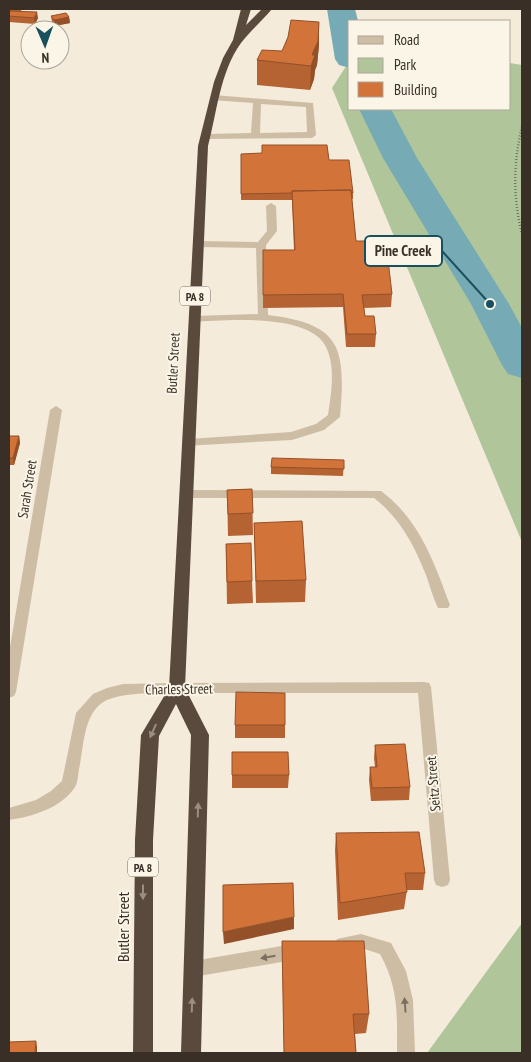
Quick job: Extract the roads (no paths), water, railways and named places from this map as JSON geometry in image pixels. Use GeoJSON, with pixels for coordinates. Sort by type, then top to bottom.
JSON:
{"type":"FeatureCollection","features":[{"type":"Feature","properties":{"kind":"highway","name":"Butler Street"},"geometry":{"type":"LineString","coordinates":[[143,1053],[144,840],[150,735],[177,688],[202,165],[214,98],[235,45],[246,9]]}},
{"type":"Feature","properties":{"kind":"highway","name":"Butler Street"},"geometry":{"type":"LineString","coordinates":[[235,45],[267,9]]}},
{"type":"Feature","properties":{"kind":"highway","name":"Butler Street"},"geometry":{"type":"LineString","coordinates":[[177,688],[200,735],[191,1053]]}},
{"type":"Feature","properties":{"kind":"street"},"geometry":{"type":"LineString","coordinates":[[206,137],[312,135],[310,105],[214,98]]}},
{"type":"Feature","properties":{"kind":"street"},"geometry":{"type":"LineString","coordinates":[[255,137],[257,102]]}},
{"type":"Feature","properties":{"kind":"street"},"geometry":{"type":"LineString","coordinates":[[263,318],[261,245],[272,231],[271,206]]}},
{"type":"Feature","properties":{"kind":"street"},"geometry":{"type":"LineString","coordinates":[[198,244],[261,245]]}},
{"type":"Feature","properties":{"kind":"street"},"geometry":{"type":"LineString","coordinates":[[188,443],[292,436],[320,427],[334,417],[337,376],[331,345],[320,331],[298,323],[263,318],[194,319]]}},
{"type":"Feature","properties":{"kind":"street","name":"Sarah Street"},"geometry":{"type":"LineString","coordinates":[[9,692],[56,410]]}},
{"type":"Feature","properties":{"kind":"street"},"geometry":{"type":"LineString","coordinates":[[186,494],[377,494],[395,509],[413,533],[429,567],[443,605]]}},
{"type":"Feature","properties":{"kind":"street","name":"Charles Street"},"geometry":{"type":"LineString","coordinates":[[9,814],[20,813],[42,805],[61,793],[69,784],[82,713],[98,698],[107,694],[123,690],[177,688],[424,687]]}},
{"type":"Feature","properties":{"kind":"street","name":"Seitz Street"},"geometry":{"type":"LineString","coordinates":[[424,687],[442,880]]}},
{"type":"Feature","properties":{"kind":"street"},"geometry":{"type":"LineString","coordinates":[[332,946],[361,941],[385,948],[398,971],[405,1000],[406,1053]]}},
{"type":"Feature","properties":{"kind":"street"},"geometry":{"type":"LineString","coordinates":[[193,969],[312,949]]}},
{"type":"Feature","properties":{"kind":"waterway"},"geometry":{"type":"LineString","coordinates":[[341,9],[348,48]]}},
{"type":"Feature","properties":{"kind":"waterway"},"geometry":{"type":"LineString","coordinates":[[376,110],[400,158],[490,304],[522,365]]}},
{"type":"Feature","properties":{"kind":"railway"},"geometry":{"type":"LineString","coordinates":[[522,127],[515,180],[522,234]]}},
{"type":"Feature","properties":{"kind":"place","name":"Pine Creek"},"geometry":{"type":"Point","coordinates":[490,304]}}]}
